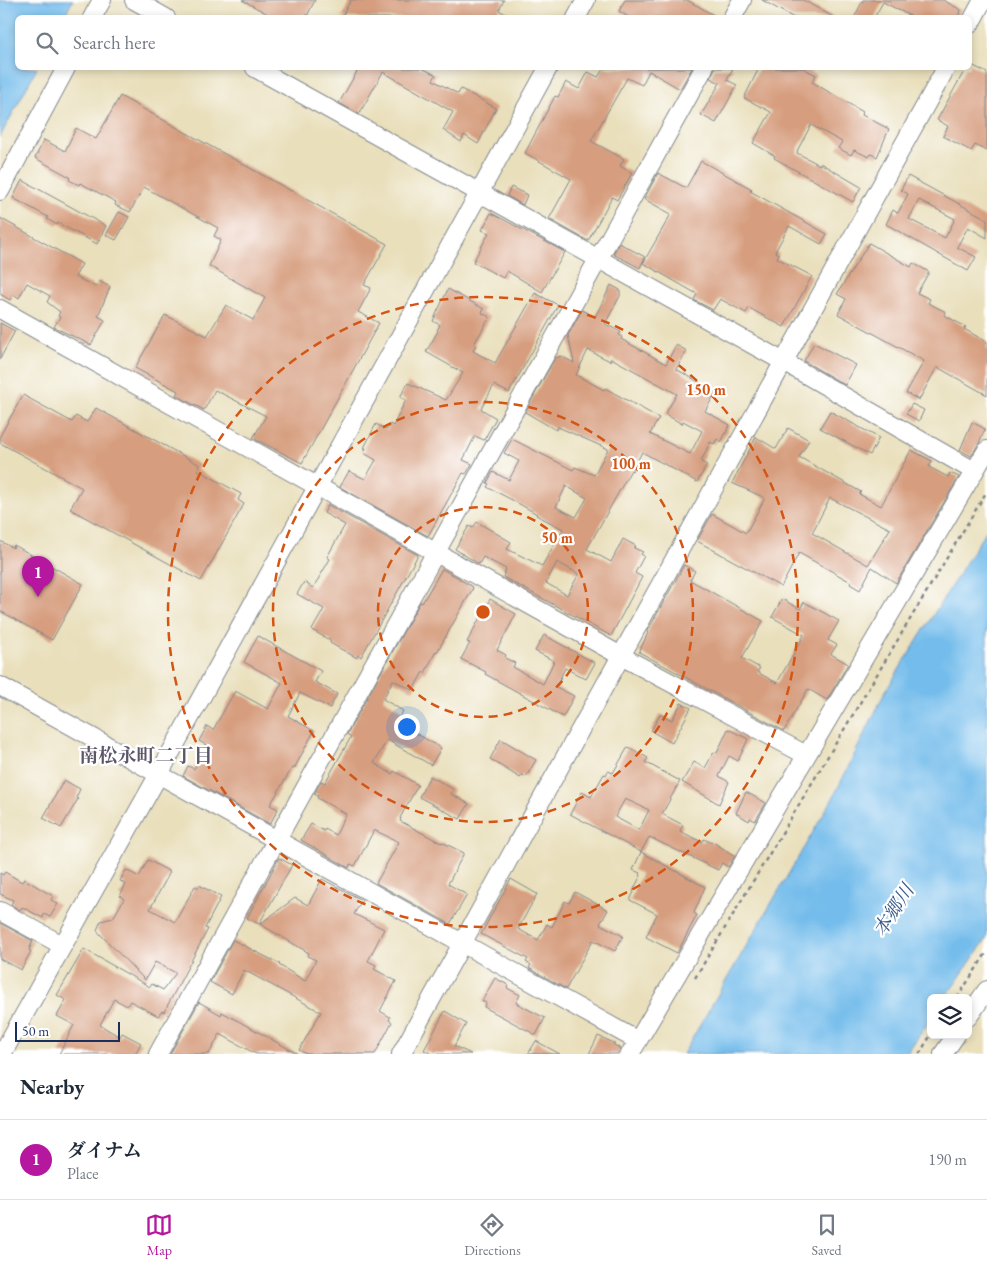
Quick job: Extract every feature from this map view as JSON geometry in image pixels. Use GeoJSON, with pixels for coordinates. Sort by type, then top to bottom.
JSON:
{"type":"FeatureCollection","features":[{"type":"Feature","properties":{"kind":"street"},"geometry":{"type":"LineString","coordinates":[[94,15],[102,0]]}},
{"type":"Feature","properties":{"kind":"street"},"geometry":{"type":"LineString","coordinates":[[134,0],[161,15]]}},
{"type":"Feature","properties":{"kind":"street"},"geometry":{"type":"LineString","coordinates":[[578,15],[586,0]]}},
{"type":"Feature","properties":{"kind":"street"},"geometry":{"type":"LineString","coordinates":[[734,15],[742,0]]}},
{"type":"Feature","properties":{"kind":"street"},"geometry":{"type":"LineString","coordinates":[[972,20],[983,0]]}},
{"type":"Feature","properties":{"kind":"street"},"geometry":{"type":"LineString","coordinates":[[0,190],[65,70]]}},
{"type":"Feature","properties":{"kind":"street"},"geometry":{"type":"LineString","coordinates":[[259,70],[599,258],[974,471]]}},
{"type":"Feature","properties":{"kind":"street"},"geometry":{"type":"LineString","coordinates":[[2,1054],[159,774],[547,70]]}},
{"type":"Feature","properties":{"kind":"street"},"geometry":{"type":"LineString","coordinates":[[158,1054],[703,70]]}},
{"type":"Feature","properties":{"kind":"street"},"geometry":{"type":"LineString","coordinates":[[400,1054],[945,70]]}},
{"type":"Feature","properties":{"kind":"street"},"geometry":{"type":"LineString","coordinates":[[0,309],[621,656],[806,755]]}},
{"type":"Feature","properties":{"kind":"street"},"geometry":{"type":"LineString","coordinates":[[0,686],[462,943],[634,1048],[987,450]]}},
{"type":"Feature","properties":{"kind":"street"},"geometry":{"type":"LineString","coordinates":[[0,911],[62,945]]}},
{"type":"Feature","properties":{"kind":"street"},"geometry":{"type":"LineString","coordinates":[[972,1011],[987,990]]}},
{"type":"Feature","properties":{"kind":"street"},"geometry":{"type":"LineString","coordinates":[[943,1054],[953,1039]]}},
{"type":"Feature","properties":{"kind":"path"},"geometry":{"type":"LineString","coordinates":[[690,986],[987,491]]}},
{"type":"Feature","properties":{"kind":"path"},"geometry":{"type":"LineString","coordinates":[[959,994],[987,952]]}},
{"type":"Feature","properties":{"kind":"path"},"geometry":{"type":"LineString","coordinates":[[919,1054],[928,1039]]}},
{"type":"Feature","properties":{"kind":"water"},"geometry":{"type":"Polygon","coordinates":[[[0,0],[73,0],[65,15],[15,15],[15,70],[36,70],[0,137],[0,0]]]}},
{"type":"Feature","properties":{"kind":"water","name":"本郷川"},"geometry":{"type":"Polygon","coordinates":[[[987,529],[987,938],[948,994],[927,994],[927,1025],[906,1054],[683,1054],[833,798],[885,692],[987,529]]]}},
{"type":"Feature","properties":{"kind":"building"},"geometry":{"type":"Polygon","coordinates":[[[242,0],[315,0],[308,15],[270,15],[242,0]]]}},
{"type":"Feature","properties":{"kind":"building"},"geometry":{"type":"Polygon","coordinates":[[[351,0],[504,0],[499,10],[507,15],[343,15],[351,0]]]}},
{"type":"Feature","properties":{"kind":"building"},"geometry":{"type":"Polygon","coordinates":[[[625,0],[687,0],[714,15],[625,15],[619,11],[625,0]]]}},
{"type":"Feature","properties":{"kind":"building"},"geometry":{"type":"Polygon","coordinates":[[[762,0],[803,0],[830,15],[789,15],[762,0]]]}},
{"type":"Feature","properties":{"kind":"building"},"geometry":{"type":"Polygon","coordinates":[[[863,0],[943,0],[961,10],[958,15],[908,15],[883,2],[876,15],[856,15],[863,0]]]}},
{"type":"Feature","properties":{"kind":"building"},"geometry":{"type":"Polygon","coordinates":[[[972,65],[987,73],[987,151],[975,145],[971,151],[943,136],[948,126],[937,120],[965,70],[972,70],[972,65]]]}},
{"type":"Feature","properties":{"kind":"building"},"geometry":{"type":"Polygon","coordinates":[[[358,70],[426,70],[436,75],[433,80],[458,94],[461,89],[496,108],[478,144],[464,135],[461,142],[443,130],[453,112],[383,72],[359,114],[339,103],[358,70]]]}},
{"type":"Feature","properties":{"kind":"building"},"geometry":{"type":"Polygon","coordinates":[[[603,70],[691,70],[680,89],[649,71],[642,85],[627,78],[591,141],[624,159],[620,166],[632,173],[617,200],[612,197],[588,241],[549,219],[571,179],[525,153],[555,96],[558,97],[566,82],[579,89],[588,72],[598,77],[603,70]]]}},
{"type":"Feature","properties":{"kind":"building"},"geometry":{"type":"Polygon","coordinates":[[[714,70],[732,70],[727,80],[737,85],[716,123],[701,115],[720,83],[710,78],[714,70]]]}},
{"type":"Feature","properties":{"kind":"building"},"geometry":{"type":"Polygon","coordinates":[[[758,70],[807,70],[816,75],[812,82],[863,112],[862,115],[889,129],[877,157],[871,154],[869,157],[854,150],[851,155],[838,148],[842,142],[811,125],[798,149],[797,153],[820,165],[820,163],[861,187],[853,202],[774,158],[775,156],[753,143],[771,112],[744,98],[758,70]]]}},
{"type":"Feature","properties":{"kind":"building"},"geometry":{"type":"Polygon","coordinates":[[[120,96],[387,244],[364,285],[371,288],[358,312],[379,323],[302,463],[253,438],[266,416],[215,390],[204,410],[176,395],[178,391],[135,368],[165,315],[207,336],[226,305],[253,320],[265,298],[209,266],[221,240],[214,236],[218,228],[144,187],[130,212],[115,205],[116,202],[80,183],[79,185],[69,180],[70,177],[35,158],[44,140],[65,151],[76,128],[96,139],[120,96]]]}},
{"type":"Feature","properties":{"kind":"building"},"geometry":{"type":"Polygon","coordinates":[[[701,161],[827,234],[821,244],[789,226],[775,252],[779,254],[777,258],[812,276],[784,327],[749,308],[746,313],[720,299],[713,310],[694,300],[697,294],[643,263],[671,214],[644,199],[658,173],[686,188],[701,161]]]}},
{"type":"Feature","properties":{"kind":"building"},"geometry":{"type":"Polygon","coordinates":[[[908,176],[987,219],[987,238],[968,227],[957,247],[976,257],[968,271],[886,224],[893,210],[898,213],[908,194],[901,190],[908,176]],[[919,200],[909,219],[945,238],[955,219],[919,200]]]}},
{"type":"Feature","properties":{"kind":"building"},"geometry":{"type":"Polygon","coordinates":[[[22,180],[106,226],[97,244],[58,223],[57,225],[47,219],[48,217],[13,198],[22,180]]]}},
{"type":"Feature","properties":{"kind":"building"},"geometry":{"type":"Polygon","coordinates":[[[511,187],[527,195],[523,205],[507,196],[511,187]]]}},
{"type":"Feature","properties":{"kind":"building"},"geometry":{"type":"Polygon","coordinates":[[[119,212],[129,217],[116,240],[106,235],[119,212]]]}},
{"type":"Feature","properties":{"kind":"building"},"geometry":{"type":"Polygon","coordinates":[[[491,213],[565,252],[542,292],[507,271],[503,278],[473,262],[489,233],[482,230],[491,213]]]}},
{"type":"Feature","properties":{"kind":"building"},"geometry":{"type":"Polygon","coordinates":[[[0,218],[82,264],[75,277],[96,287],[99,281],[110,287],[98,316],[105,320],[91,345],[54,327],[60,317],[58,316],[60,312],[47,302],[50,296],[27,283],[19,298],[13,294],[10,300],[0,294],[0,218]]]}},
{"type":"Feature","properties":{"kind":"building"},"geometry":{"type":"Polygon","coordinates":[[[619,243],[645,257],[640,268],[613,254],[619,243]]]}},
{"type":"Feature","properties":{"kind":"building"},"geometry":{"type":"Polygon","coordinates":[[[869,243],[911,267],[913,263],[929,272],[917,293],[930,299],[928,303],[946,312],[944,315],[966,327],[964,329],[987,342],[987,395],[937,367],[919,400],[906,393],[924,361],[838,314],[846,299],[837,294],[869,243]]]}},
{"type":"Feature","properties":{"kind":"building"},"geometry":{"type":"Polygon","coordinates":[[[611,285],[620,290],[620,296],[605,324],[621,332],[619,335],[622,337],[621,339],[666,364],[676,345],[687,351],[676,369],[716,392],[705,411],[730,425],[721,442],[717,439],[714,444],[710,442],[701,462],[707,465],[697,482],[642,452],[631,470],[587,549],[611,562],[623,539],[636,546],[634,548],[643,552],[641,554],[644,556],[635,573],[642,577],[611,636],[503,577],[506,569],[483,557],[479,564],[455,549],[469,526],[473,528],[477,522],[511,542],[507,549],[542,566],[563,529],[487,487],[489,484],[487,483],[493,472],[509,480],[519,461],[504,453],[512,439],[573,470],[575,467],[594,475],[608,449],[558,427],[556,430],[525,412],[555,358],[561,356],[574,363],[568,335],[582,310],[595,317],[611,285]],[[588,350],[576,375],[604,390],[605,388],[659,418],[650,434],[690,454],[702,431],[683,421],[682,424],[665,414],[677,394],[611,358],[610,361],[588,350]],[[566,486],[556,507],[576,517],[587,498],[566,486]],[[557,562],[546,583],[567,595],[579,574],[557,562]]]}},
{"type":"Feature","properties":{"kind":"building"},"geometry":{"type":"Polygon","coordinates":[[[448,289],[484,309],[482,313],[490,317],[474,344],[476,345],[473,351],[495,363],[535,293],[558,305],[509,393],[494,385],[481,409],[496,418],[484,440],[475,436],[463,460],[472,464],[466,474],[463,473],[428,536],[340,487],[349,471],[365,479],[376,460],[364,453],[366,448],[364,448],[376,424],[387,430],[390,424],[393,426],[406,400],[400,397],[408,383],[446,400],[463,373],[426,352],[438,331],[440,325],[433,321],[448,289]]]}},
{"type":"Feature","properties":{"kind":"building"},"geometry":{"type":"Polygon","coordinates":[[[0,323],[15,331],[0,359],[0,323]]]}},
{"type":"Feature","properties":{"kind":"building"},"geometry":{"type":"Polygon","coordinates":[[[814,343],[856,365],[845,385],[804,361],[814,343]]]}},
{"type":"Feature","properties":{"kind":"building"},"geometry":{"type":"Polygon","coordinates":[[[23,395],[72,422],[76,416],[87,422],[96,408],[200,465],[198,470],[241,494],[238,500],[244,504],[201,581],[70,509],[82,488],[0,443],[0,436],[23,395]]]}},
{"type":"Feature","properties":{"kind":"building"},"geometry":{"type":"Polygon","coordinates":[[[912,404],[924,410],[919,421],[906,414],[912,404]]]}},
{"type":"Feature","properties":{"kind":"building"},"geometry":{"type":"Polygon","coordinates":[[[830,411],[879,438],[870,455],[820,428],[830,411]]]}},
{"type":"Feature","properties":{"kind":"building"},"geometry":{"type":"Polygon","coordinates":[[[972,422],[985,429],[971,456],[960,450],[972,422]]]}},
{"type":"Feature","properties":{"kind":"building"},"geometry":{"type":"Polygon","coordinates":[[[788,428],[809,440],[799,457],[861,492],[859,494],[881,506],[911,450],[932,461],[929,467],[948,477],[950,473],[959,477],[896,583],[872,567],[860,590],[850,584],[851,582],[799,553],[781,587],[697,541],[712,514],[746,533],[765,498],[732,483],[756,437],[776,449],[788,428]],[[830,498],[812,533],[868,565],[890,529],[830,498]]]}},
{"type":"Feature","properties":{"kind":"building"},"geometry":{"type":"Polygon","coordinates":[[[328,505],[418,555],[361,657],[358,655],[357,658],[330,643],[331,641],[312,630],[324,609],[297,594],[304,582],[313,588],[330,559],[327,557],[345,525],[324,513],[328,505]]]}},
{"type":"Feature","properties":{"kind":"building"},"geometry":{"type":"Polygon","coordinates":[[[0,541],[13,548],[14,545],[83,584],[52,640],[0,611],[0,541]]]}},
{"type":"Feature","properties":{"kind":"building"},"geometry":{"type":"Polygon","coordinates":[[[684,565],[695,571],[690,580],[763,621],[742,658],[760,668],[757,672],[777,683],[804,635],[772,617],[782,599],[800,609],[804,602],[839,621],[828,640],[837,645],[831,654],[848,664],[827,700],[808,689],[784,731],[639,652],[647,632],[684,565]]]}},
{"type":"Feature","properties":{"kind":"building"},"geometry":{"type":"Polygon","coordinates":[[[442,569],[473,587],[472,590],[425,673],[423,672],[413,690],[393,680],[383,699],[403,711],[397,722],[441,748],[431,765],[387,740],[374,763],[392,774],[394,771],[418,785],[400,821],[464,853],[448,884],[467,895],[450,924],[376,883],[399,842],[374,830],[355,866],[350,864],[349,868],[301,840],[311,824],[336,835],[346,814],[317,798],[318,796],[314,794],[321,781],[325,783],[351,737],[347,734],[420,602],[422,603],[442,569]]]}},
{"type":"Feature","properties":{"kind":"building"},"geometry":{"type":"Polygon","coordinates":[[[490,599],[516,614],[497,650],[506,655],[505,658],[515,663],[513,667],[543,684],[554,661],[535,651],[544,635],[595,663],[586,679],[565,668],[556,687],[574,696],[563,717],[461,659],[470,643],[467,642],[490,599]]]}},
{"type":"Feature","properties":{"kind":"building"},"geometry":{"type":"Polygon","coordinates":[[[258,636],[321,671],[315,682],[337,694],[330,708],[300,693],[288,716],[314,731],[294,769],[292,768],[270,805],[278,809],[270,824],[183,776],[188,766],[194,769],[206,745],[199,741],[207,726],[213,730],[235,691],[268,709],[282,683],[244,662],[258,636]]]}},
{"type":"Feature","properties":{"kind":"building"},"geometry":{"type":"Polygon","coordinates":[[[681,703],[691,708],[672,743],[651,731],[660,714],[672,720],[681,703]]]}},
{"type":"Feature","properties":{"kind":"building"},"geometry":{"type":"Polygon","coordinates":[[[728,729],[748,739],[738,761],[729,756],[719,776],[729,782],[719,804],[682,782],[694,762],[705,768],[714,752],[717,753],[728,729]]]}},
{"type":"Feature","properties":{"kind":"building"},"geometry":{"type":"Polygon","coordinates":[[[501,739],[536,760],[526,777],[522,775],[520,778],[490,759],[501,739]]]}},
{"type":"Feature","properties":{"kind":"building"},"geometry":{"type":"Polygon","coordinates":[[[628,747],[648,758],[645,762],[680,781],[662,814],[683,825],[680,831],[702,842],[704,839],[713,842],[735,856],[728,867],[722,863],[718,870],[649,837],[641,852],[570,814],[582,792],[591,797],[604,774],[606,775],[608,771],[613,773],[628,747]],[[625,799],[615,817],[639,830],[649,810],[625,799]]]}},
{"type":"Feature","properties":{"kind":"building"},"geometry":{"type":"Polygon","coordinates":[[[430,776],[453,789],[451,794],[469,804],[460,819],[419,797],[430,776]]]}},
{"type":"Feature","properties":{"kind":"building"},"geometry":{"type":"Polygon","coordinates":[[[64,780],[80,789],[76,798],[78,799],[61,828],[43,818],[64,780]]]}},
{"type":"Feature","properties":{"kind":"building"},"geometry":{"type":"Polygon","coordinates":[[[746,792],[766,803],[755,821],[750,818],[749,821],[736,813],[746,792]]]}},
{"type":"Feature","properties":{"kind":"building"},"geometry":{"type":"Polygon","coordinates":[[[641,852],[705,887],[694,913],[697,915],[677,953],[646,937],[657,914],[630,900],[641,875],[633,870],[641,852]]]}},
{"type":"Feature","properties":{"kind":"building"},"geometry":{"type":"Polygon","coordinates":[[[279,858],[292,865],[259,924],[247,918],[279,858]]]}},
{"type":"Feature","properties":{"kind":"building"},"geometry":{"type":"Polygon","coordinates":[[[148,860],[170,872],[150,909],[175,922],[195,886],[198,888],[199,885],[221,897],[205,928],[208,929],[164,1012],[162,1011],[158,1016],[130,1001],[127,1006],[114,999],[100,1025],[120,1037],[122,1033],[141,1043],[135,1054],[59,1054],[74,1025],[57,1016],[66,1000],[57,995],[84,949],[150,987],[152,984],[163,990],[176,973],[155,962],[145,980],[97,930],[101,921],[113,918],[124,899],[120,896],[126,884],[120,881],[126,870],[139,877],[148,860]]]}},
{"type":"Feature","properties":{"kind":"building"},"geometry":{"type":"Polygon","coordinates":[[[5,872],[22,882],[24,879],[53,896],[51,900],[58,904],[50,917],[44,914],[43,918],[22,907],[20,910],[11,905],[13,900],[0,894],[0,873],[3,875],[5,872]]]}},
{"type":"Feature","properties":{"kind":"building"},"geometry":{"type":"Polygon","coordinates":[[[322,879],[362,900],[354,914],[384,929],[368,961],[376,965],[374,969],[396,981],[380,1011],[390,1017],[389,1020],[392,1022],[375,1054],[306,1054],[299,1050],[321,1012],[244,970],[232,994],[210,982],[233,940],[280,964],[305,981],[316,960],[307,956],[309,953],[260,924],[295,898],[308,905],[322,879]]]}},
{"type":"Feature","properties":{"kind":"building"},"geometry":{"type":"Polygon","coordinates":[[[511,879],[537,894],[518,929],[538,940],[547,924],[552,927],[565,901],[569,903],[575,892],[608,910],[600,924],[623,936],[615,951],[593,940],[566,989],[529,968],[531,965],[526,962],[528,959],[481,934],[511,879]]]}},
{"type":"Feature","properties":{"kind":"building"},"geometry":{"type":"Polygon","coordinates":[[[0,923],[33,941],[29,950],[31,951],[21,970],[0,959],[0,923]]]}},
{"type":"Feature","properties":{"kind":"building"},"geometry":{"type":"Polygon","coordinates":[[[495,978],[508,985],[507,988],[520,995],[516,1003],[545,1018],[536,1035],[484,1007],[486,1003],[482,1001],[495,978]]]}},
{"type":"Feature","properties":{"kind":"building"},"geometry":{"type":"Polygon","coordinates":[[[199,1002],[221,1015],[222,1012],[298,1054],[256,1054],[220,1034],[209,1054],[170,1054],[199,1002]]]}},
{"type":"Feature","properties":{"kind":"building"},"geometry":{"type":"Polygon","coordinates":[[[445,1011],[466,1024],[454,1046],[471,1054],[432,1054],[424,1050],[445,1011]]]}},
{"type":"Feature","properties":{"kind":"building"},"geometry":{"type":"Polygon","coordinates":[[[598,1036],[614,1043],[614,1045],[621,1049],[619,1054],[589,1054],[598,1036]]]}},
{"type":"Feature","properties":{"kind":"building"},"geometry":{"type":"Polygon","coordinates":[[[536,1041],[560,1054],[528,1054],[536,1041]]]}},
{"type":"Feature","properties":{"kind":"place","name":"ダイナム"},"geometry":{"type":"Point","coordinates":[38,597]}},
{"type":"Feature","properties":{"kind":"district","name":"南松永町二丁目"},"geometry":{"type":"Point","coordinates":[146,755]}}]}
